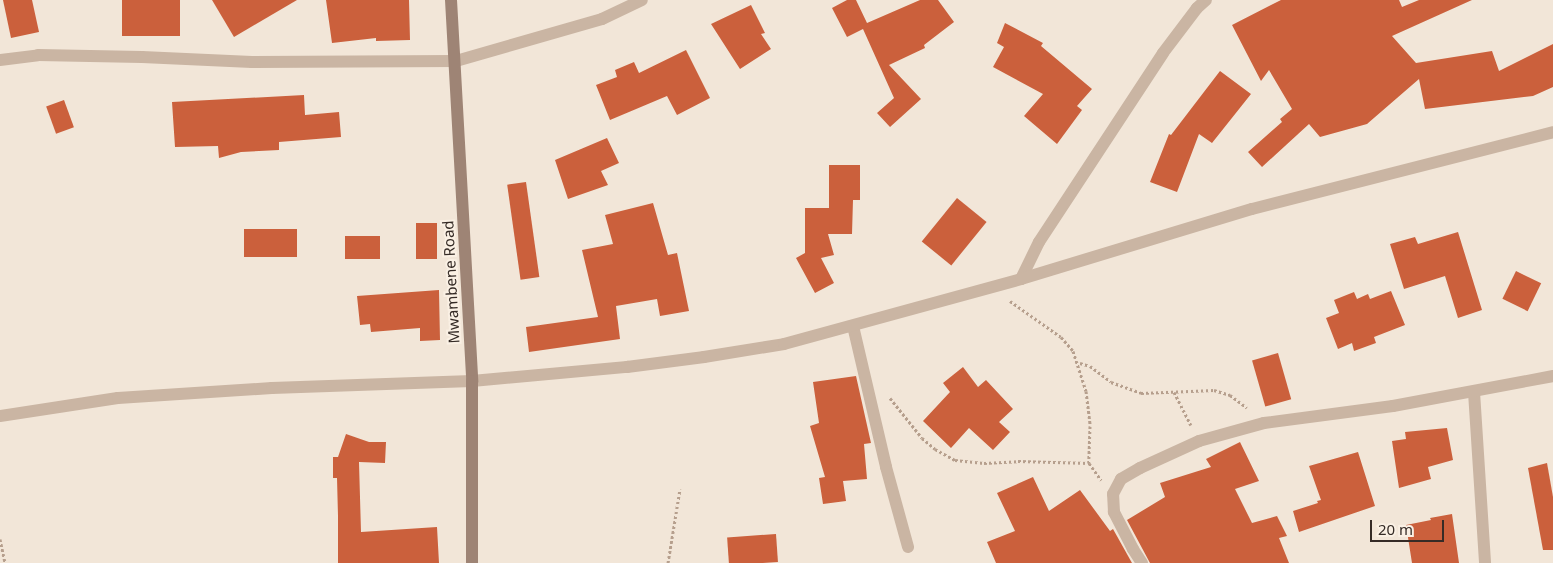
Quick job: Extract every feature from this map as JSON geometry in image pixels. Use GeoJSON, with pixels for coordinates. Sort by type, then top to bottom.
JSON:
{"type":"FeatureCollection","features":[{"type":"Feature","properties":{"kind":"street","name":"Mwambene Road"},"geometry":{"type":"LineString","coordinates":[[451,0],[456,61],[472,381],[472,563]]}},
{"type":"Feature","properties":{"kind":"street"},"geometry":{"type":"LineString","coordinates":[[0,60],[38,55],[252,62],[456,61],[602,19],[642,0]]}},
{"type":"Feature","properties":{"kind":"street"},"geometry":{"type":"LineString","coordinates":[[1020,279],[1039,242],[1094,161],[1163,53],[1197,8],[1206,0]]}},
{"type":"Feature","properties":{"kind":"street"},"geometry":{"type":"LineString","coordinates":[[0,416],[118,398],[272,388],[472,381],[704,358],[784,344],[1020,279],[1252,208],[1553,132]]}},
{"type":"Feature","properties":{"kind":"street"},"geometry":{"type":"LineString","coordinates":[[853,326],[886,467],[908,547]]}},
{"type":"Feature","properties":{"kind":"street"},"geometry":{"type":"LineString","coordinates":[[1142,563],[1132,549],[1114,512],[1113,494],[1121,479],[1140,468],[1199,441],[1264,423],[1393,406],[1553,376]]}},
{"type":"Feature","properties":{"kind":"street"},"geometry":{"type":"LineString","coordinates":[[1474,392],[1485,563]]}},
{"type":"Feature","properties":{"kind":"path"},"geometry":{"type":"LineString","coordinates":[[989,287],[1061,337],[1073,351],[1079,363],[1086,391],[1090,426],[1089,463],[1113,494]]}},
{"type":"Feature","properties":{"kind":"path"},"geometry":{"type":"LineString","coordinates":[[1079,363],[1090,366],[1111,382],[1125,389],[1141,393],[1214,390],[1223,392],[1264,423]]}},
{"type":"Feature","properties":{"kind":"path"},"geometry":{"type":"LineString","coordinates":[[864,374],[890,397],[922,438],[935,449],[955,460],[984,463],[1018,461],[1089,463]]}},
{"type":"Feature","properties":{"kind":"path"},"geometry":{"type":"LineString","coordinates":[[1174,392],[1199,441]]}},
{"type":"Feature","properties":{"kind":"path"},"geometry":{"type":"LineString","coordinates":[[668,563],[680,489]]}},
{"type":"Feature","properties":{"kind":"path"},"geometry":{"type":"LineString","coordinates":[[0,539],[5,563]]}},
{"type":"Feature","properties":{"kind":"building"},"geometry":{"type":"Polygon","coordinates":[[[3,0],[32,0],[39,32],[11,38],[3,0]]]}},
{"type":"Feature","properties":{"kind":"building"},"geometry":{"type":"Polygon","coordinates":[[[122,0],[180,0],[180,36],[122,36],[122,0]]]}},
{"type":"Feature","properties":{"kind":"building"},"geometry":{"type":"Polygon","coordinates":[[[212,0],[297,0],[234,37],[212,0]]]}},
{"type":"Feature","properties":{"kind":"building"},"geometry":{"type":"Polygon","coordinates":[[[326,0],[409,0],[410,40],[376,41],[376,38],[332,43],[326,0]]]}},
{"type":"Feature","properties":{"kind":"building"},"geometry":{"type":"Polygon","coordinates":[[[847,0],[856,0],[867,23],[920,0],[938,0],[954,22],[924,45],[925,48],[889,65],[921,99],[890,127],[877,113],[894,98],[863,29],[847,37],[832,8],[847,0]]]}},
{"type":"Feature","properties":{"kind":"building"},"geometry":{"type":"Polygon","coordinates":[[[1281,0],[1399,0],[1402,7],[1419,0],[1472,0],[1392,36],[1416,63],[1492,51],[1499,71],[1553,44],[1553,87],[1533,96],[1425,109],[1419,79],[1367,124],[1320,137],[1309,124],[1262,167],[1248,152],[1282,122],[1280,119],[1292,109],[1269,70],[1261,81],[1232,25],[1281,0]]]}},
{"type":"Feature","properties":{"kind":"building"},"geometry":{"type":"Polygon","coordinates":[[[751,5],[765,33],[761,34],[771,49],[740,69],[711,24],[751,5]]]}},
{"type":"Feature","properties":{"kind":"building"},"geometry":{"type":"Polygon","coordinates":[[[1005,23],[1043,43],[1041,46],[1092,89],[1077,106],[1082,110],[1057,144],[1024,116],[1043,94],[993,67],[1004,47],[997,43],[1005,23]]]}},
{"type":"Feature","properties":{"kind":"building"},"geometry":{"type":"Polygon","coordinates":[[[686,50],[710,98],[677,115],[667,96],[610,120],[596,85],[617,77],[615,70],[634,62],[639,73],[686,50]]]}},
{"type":"Feature","properties":{"kind":"building"},"geometry":{"type":"Polygon","coordinates":[[[1220,71],[1251,94],[1212,143],[1199,134],[1177,192],[1150,182],[1169,134],[1171,135],[1220,71]]]}},
{"type":"Feature","properties":{"kind":"building"},"geometry":{"type":"Polygon","coordinates":[[[304,95],[305,115],[339,112],[341,137],[279,142],[279,150],[241,152],[219,158],[218,146],[175,147],[172,102],[304,95]]]}},
{"type":"Feature","properties":{"kind":"building"},"geometry":{"type":"Polygon","coordinates":[[[64,100],[74,127],[56,134],[46,106],[64,100]]]}},
{"type":"Feature","properties":{"kind":"building"},"geometry":{"type":"Polygon","coordinates":[[[607,138],[619,163],[601,171],[608,185],[568,199],[555,160],[607,138]]]}},
{"type":"Feature","properties":{"kind":"building"},"geometry":{"type":"Polygon","coordinates":[[[829,165],[860,165],[860,200],[853,200],[852,234],[828,234],[834,255],[821,258],[834,283],[815,293],[796,258],[805,253],[805,208],[829,208],[829,165]]]}},
{"type":"Feature","properties":{"kind":"building"},"geometry":{"type":"Polygon","coordinates":[[[526,182],[539,277],[521,280],[507,185],[526,182]]]}},
{"type":"Feature","properties":{"kind":"building"},"geometry":{"type":"Polygon","coordinates":[[[957,198],[987,222],[951,265],[922,242],[957,198]]]}},
{"type":"Feature","properties":{"kind":"building"},"geometry":{"type":"Polygon","coordinates":[[[653,203],[668,255],[677,253],[689,311],[660,316],[657,299],[616,306],[620,339],[529,352],[526,327],[598,317],[582,250],[613,244],[605,215],[653,203]]]}},
{"type":"Feature","properties":{"kind":"building"},"geometry":{"type":"Polygon","coordinates":[[[416,223],[437,223],[437,259],[416,259],[416,223]]]}},
{"type":"Feature","properties":{"kind":"building"},"geometry":{"type":"Polygon","coordinates":[[[244,229],[297,229],[297,257],[244,257],[244,229]]]}},
{"type":"Feature","properties":{"kind":"building"},"geometry":{"type":"Polygon","coordinates":[[[1458,232],[1482,310],[1458,318],[1445,276],[1404,289],[1390,244],[1415,237],[1418,244],[1458,232]]]}},
{"type":"Feature","properties":{"kind":"building"},"geometry":{"type":"Polygon","coordinates":[[[345,236],[380,236],[380,259],[345,259],[345,236]]]}},
{"type":"Feature","properties":{"kind":"building"},"geometry":{"type":"Polygon","coordinates":[[[1516,271],[1541,283],[1528,311],[1502,299],[1516,271]]]}},
{"type":"Feature","properties":{"kind":"building"},"geometry":{"type":"Polygon","coordinates":[[[439,290],[440,340],[420,341],[420,328],[371,332],[370,324],[360,325],[357,296],[439,290]]]}},
{"type":"Feature","properties":{"kind":"building"},"geometry":{"type":"Polygon","coordinates":[[[1391,291],[1405,325],[1374,337],[1376,343],[1354,351],[1352,343],[1338,349],[1326,318],[1339,313],[1334,300],[1354,292],[1357,299],[1368,294],[1370,299],[1391,291]]]}},
{"type":"Feature","properties":{"kind":"building"},"geometry":{"type":"Polygon","coordinates":[[[1278,353],[1291,399],[1265,407],[1252,360],[1278,353]]]}},
{"type":"Feature","properties":{"kind":"building"},"geometry":{"type":"Polygon","coordinates":[[[963,367],[978,387],[986,380],[1013,409],[999,422],[1010,432],[993,450],[969,428],[951,448],[923,421],[950,392],[943,383],[963,367]]]}},
{"type":"Feature","properties":{"kind":"building"},"geometry":{"type":"Polygon","coordinates":[[[856,376],[871,443],[864,444],[867,479],[843,481],[846,501],[823,504],[819,478],[825,477],[810,426],[819,423],[813,382],[856,376]]]}},
{"type":"Feature","properties":{"kind":"building"},"geometry":{"type":"Polygon","coordinates":[[[1447,428],[1453,460],[1428,467],[1431,479],[1399,488],[1392,441],[1406,439],[1405,432],[1447,428]]]}},
{"type":"Feature","properties":{"kind":"building"},"geometry":{"type":"Polygon","coordinates":[[[346,434],[369,442],[386,442],[385,463],[359,462],[361,532],[437,527],[439,563],[338,563],[337,478],[333,478],[333,457],[338,457],[346,434]]]}},
{"type":"Feature","properties":{"kind":"building"},"geometry":{"type":"Polygon","coordinates":[[[1240,442],[1259,481],[1235,489],[1252,523],[1277,516],[1287,536],[1279,538],[1289,563],[1150,563],[1127,520],[1165,497],[1160,483],[1211,467],[1206,459],[1240,442]]]}},
{"type":"Feature","properties":{"kind":"building"},"geometry":{"type":"Polygon","coordinates":[[[1358,452],[1375,506],[1299,532],[1293,511],[1318,503],[1317,501],[1321,500],[1309,466],[1358,452]]]}},
{"type":"Feature","properties":{"kind":"building"},"geometry":{"type":"Polygon","coordinates":[[[1547,463],[1553,497],[1553,550],[1543,550],[1528,468],[1547,463]]]}},
{"type":"Feature","properties":{"kind":"building"},"geometry":{"type":"Polygon","coordinates":[[[1033,477],[1049,511],[1080,490],[1110,531],[1113,529],[1132,563],[996,563],[987,542],[1015,531],[997,493],[1033,477]]]}},
{"type":"Feature","properties":{"kind":"building"},"geometry":{"type":"Polygon","coordinates":[[[1452,514],[1459,563],[1412,563],[1406,525],[1452,514]]]}},
{"type":"Feature","properties":{"kind":"building"},"geometry":{"type":"Polygon","coordinates":[[[776,534],[778,562],[729,563],[727,537],[776,534]]]}}]}
